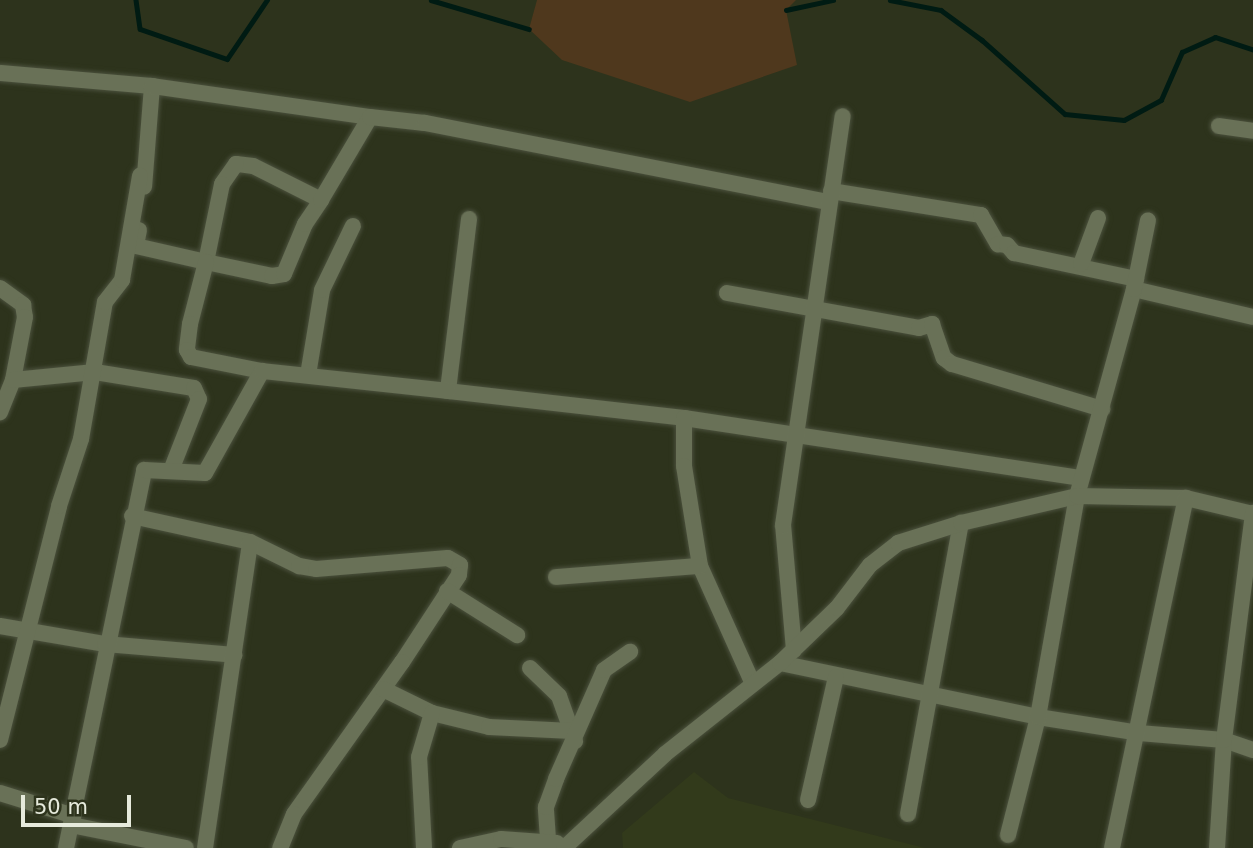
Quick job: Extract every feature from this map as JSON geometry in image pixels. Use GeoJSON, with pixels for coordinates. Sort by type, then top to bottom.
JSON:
{"type":"FeatureCollection","features":[{"type":"Feature","properties":{"kind":"street"},"geometry":{"type":"LineString","coordinates":[[0,73],[152,86],[425,123],[830,197],[981,215],[998,244],[1007,245],[1014,253],[1081,264],[1135,284],[1253,317]]}},
{"type":"Feature","properties":{"kind":"street"},"geometry":{"type":"LineString","coordinates":[[152,86],[136,246],[279,277],[370,117]]}},
{"type":"Feature","properties":{"kind":"street"},"geometry":{"type":"LineString","coordinates":[[794,650],[783,525],[795,433],[817,308],[843,116]]}},
{"type":"Feature","properties":{"kind":"street"},"geometry":{"type":"LineString","coordinates":[[1219,125],[1253,131]]}},
{"type":"Feature","properties":{"kind":"street"},"geometry":{"type":"LineString","coordinates":[[321,200],[253,166],[236,164],[222,184],[187,350],[199,360],[262,371],[684,418],[1082,478]]}},
{"type":"Feature","properties":{"kind":"street"},"geometry":{"type":"LineString","coordinates":[[0,740],[26,632],[82,439],[105,302],[122,279],[140,176]]}},
{"type":"Feature","properties":{"kind":"street"},"geometry":{"type":"LineString","coordinates":[[1081,264],[1098,218]]}},
{"type":"Feature","properties":{"kind":"street"},"geometry":{"type":"LineString","coordinates":[[448,391],[469,219]]}},
{"type":"Feature","properties":{"kind":"street"},"geometry":{"type":"LineString","coordinates":[[1008,835],[1038,717],[1077,496],[1135,284],[1148,220]]}},
{"type":"Feature","properties":{"kind":"street"},"geometry":{"type":"LineString","coordinates":[[308,375],[322,290],[353,226]]}},
{"type":"Feature","properties":{"kind":"street"},"geometry":{"type":"LineString","coordinates":[[0,288],[23,305],[25,317],[13,380],[0,413]]}},
{"type":"Feature","properties":{"kind":"street"},"geometry":{"type":"LineString","coordinates":[[727,293],[919,328],[932,324],[944,358],[952,364],[1102,410]]}},
{"type":"Feature","properties":{"kind":"street"},"geometry":{"type":"LineString","coordinates":[[66,848],[105,644],[144,470],[172,468],[205,473],[262,371]]}},
{"type":"Feature","properties":{"kind":"street"},"geometry":{"type":"LineString","coordinates":[[13,380],[95,372],[194,388],[199,399],[172,468]]}},
{"type":"Feature","properties":{"kind":"street"},"geometry":{"type":"LineString","coordinates":[[684,418],[684,466],[699,566],[753,684]]}},
{"type":"Feature","properties":{"kind":"street"},"geometry":{"type":"LineString","coordinates":[[460,848],[501,839],[548,839],[565,847],[665,754],[780,663],[837,608],[870,565],[898,543],[961,523],[1077,496],[1186,498],[1253,513],[1224,740],[1217,848]]}},
{"type":"Feature","properties":{"kind":"street"},"geometry":{"type":"LineString","coordinates":[[1112,848],[1139,733],[1186,498]]}},
{"type":"Feature","properties":{"kind":"street"},"geometry":{"type":"LineString","coordinates":[[132,516],[250,542],[299,566],[316,569],[452,558],[461,569],[383,689],[294,814],[281,848]]}},
{"type":"Feature","properties":{"kind":"street"},"geometry":{"type":"LineString","coordinates":[[908,814],[961,523]]}},
{"type":"Feature","properties":{"kind":"street"},"geometry":{"type":"LineString","coordinates":[[205,848],[250,542]]}},
{"type":"Feature","properties":{"kind":"street"},"geometry":{"type":"LineString","coordinates":[[556,577],[699,566]]}},
{"type":"Feature","properties":{"kind":"street"},"geometry":{"type":"LineString","coordinates":[[447,591],[517,635]]}},
{"type":"Feature","properties":{"kind":"street"},"geometry":{"type":"LineString","coordinates":[[0,626],[105,644],[235,655]]}},
{"type":"Feature","properties":{"kind":"street"},"geometry":{"type":"LineString","coordinates":[[548,839],[546,807],[573,736],[604,670],[630,652]]}},
{"type":"Feature","properties":{"kind":"street"},"geometry":{"type":"LineString","coordinates":[[780,663],[836,677],[1038,717],[1139,733],[1224,740],[1253,750]]}},
{"type":"Feature","properties":{"kind":"street"},"geometry":{"type":"LineString","coordinates":[[530,668],[559,696],[573,736]]}},
{"type":"Feature","properties":{"kind":"street"},"geometry":{"type":"LineString","coordinates":[[808,800],[836,677]]}},
{"type":"Feature","properties":{"kind":"street"},"geometry":{"type":"LineString","coordinates":[[383,689],[432,713],[489,727],[573,736]]}},
{"type":"Feature","properties":{"kind":"street"},"geometry":{"type":"LineString","coordinates":[[424,848],[419,757],[432,713]]}},
{"type":"Feature","properties":{"kind":"street"},"geometry":{"type":"LineString","coordinates":[[0,793],[73,821],[186,848]]}},
{"type":"Feature","properties":{"kind":"shaded area"},"geometry":{"type":"Polygon","coordinates":[[[537,0],[796,0],[786,10],[797,65],[690,102],[562,60],[529,29],[537,0]]]}},
{"type":"Feature","properties":{"kind":"shaded area"},"geometry":{"type":"Polygon","coordinates":[[[694,772],[728,798],[925,848],[623,848],[622,833],[694,772]]]}},
{"type":"Feature","properties":{"kind":"waterway"},"geometry":{"type":"LineString","coordinates":[[136,0],[140,29],[227,59],[267,0]]}},
{"type":"Feature","properties":{"kind":"waterway"},"geometry":{"type":"LineString","coordinates":[[431,0],[529,29]]}},
{"type":"Feature","properties":{"kind":"waterway"},"geometry":{"type":"LineString","coordinates":[[786,10],[833,0]]}},
{"type":"Feature","properties":{"kind":"waterway"},"geometry":{"type":"LineString","coordinates":[[890,0],[941,10],[982,40],[1065,114],[1124,120],[1161,100],[1182,52],[1215,37],[1253,49]]}}]}
